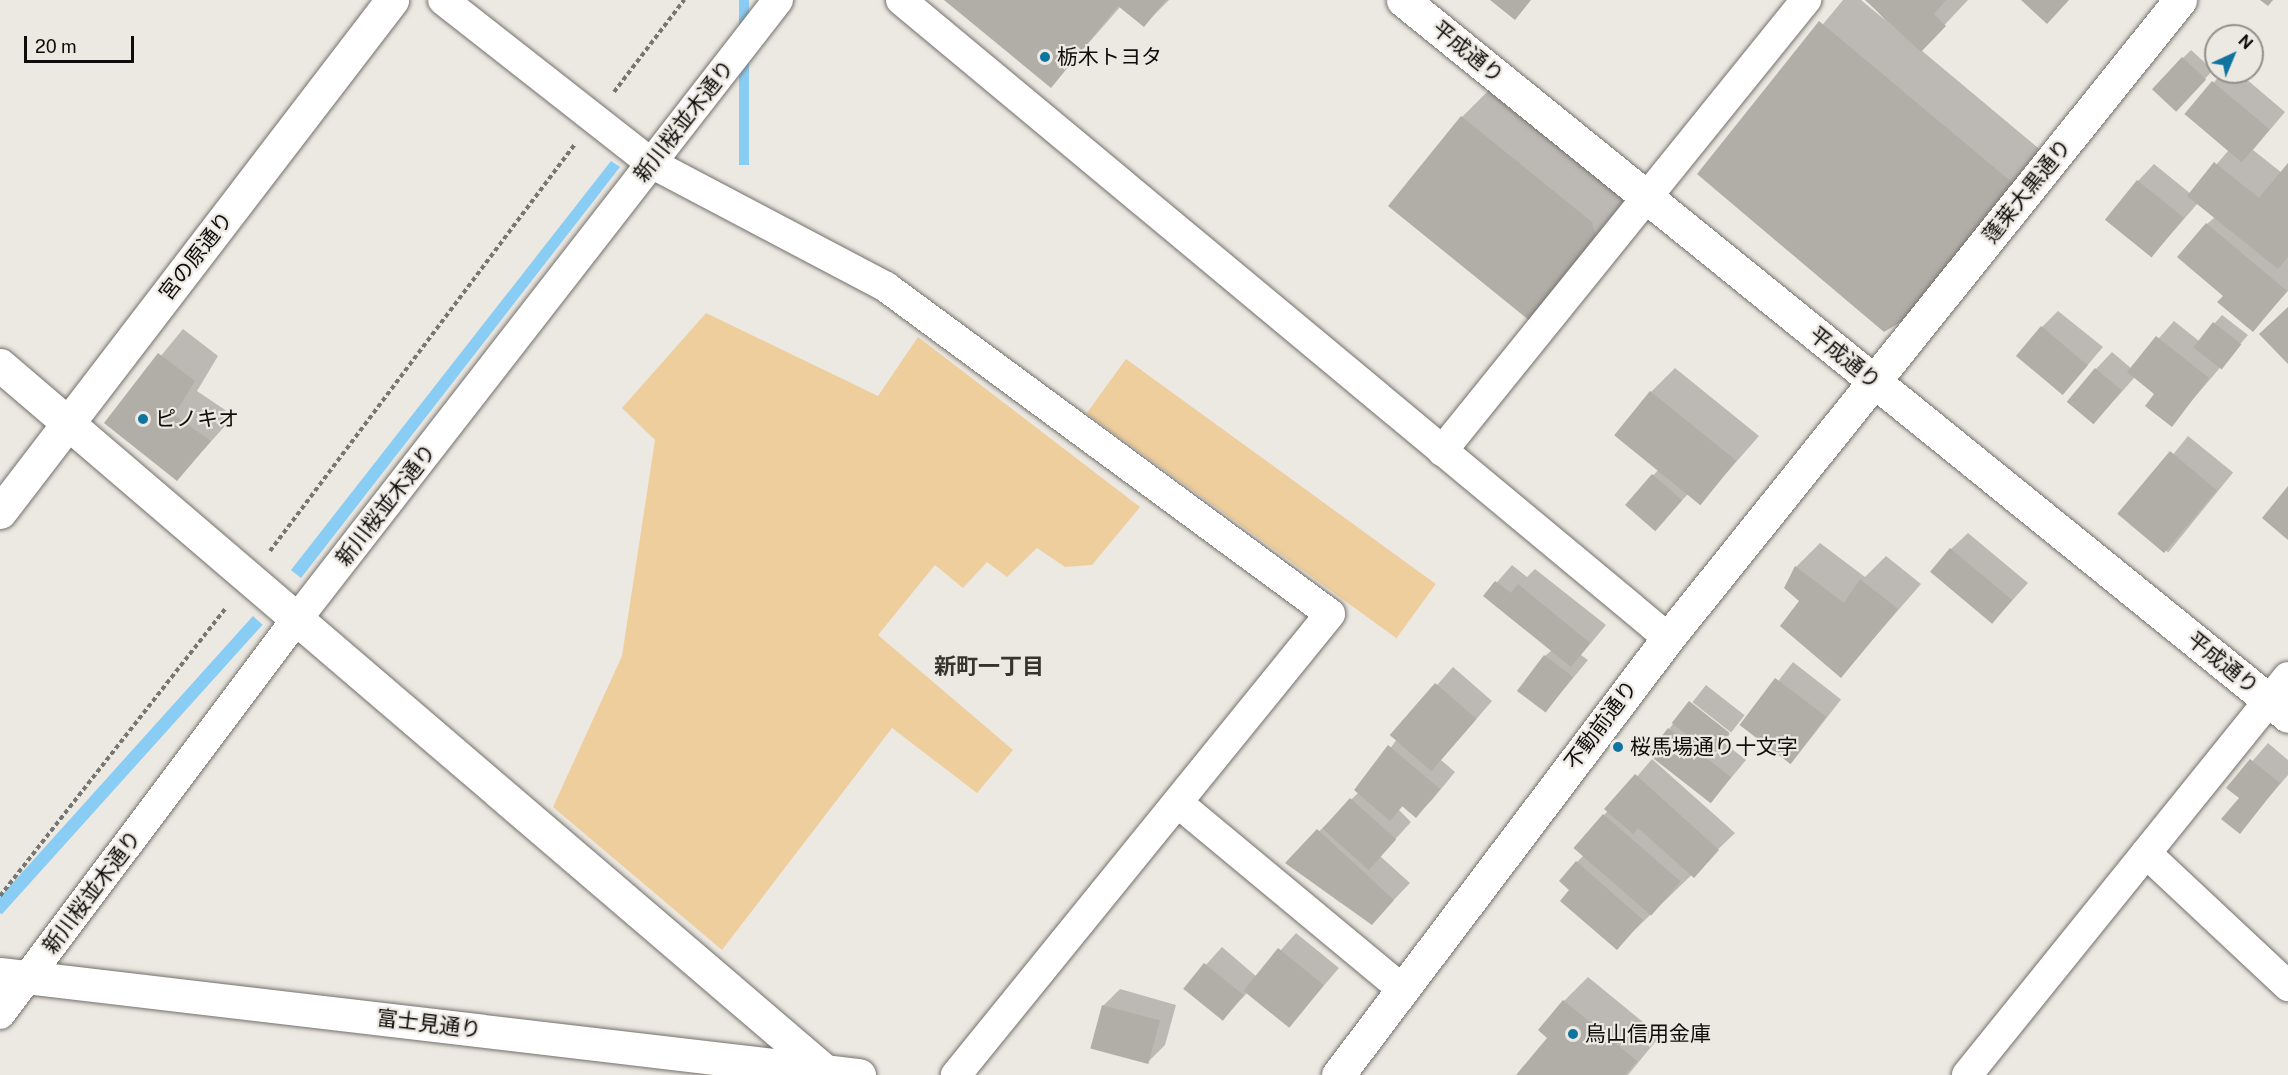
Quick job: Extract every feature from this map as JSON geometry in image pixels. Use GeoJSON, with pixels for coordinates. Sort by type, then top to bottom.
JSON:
{"type":"FeatureCollection","features":[{"type":"Feature","properties":{"kind":"street","name":"宮の原通り"},"geometry":{"type":"LineString","coordinates":[[0,512],[392,0]]}},
{"type":"Feature","properties":{"kind":"street"},"geometry":{"type":"LineString","coordinates":[[443,0],[651,164],[886,287],[1330,614],[957,1075]]}},
{"type":"Feature","properties":{"kind":"street","name":"新川桜並木通り"},"geometry":{"type":"LineString","coordinates":[[0,1014],[14,976],[297,620],[778,0]]}},
{"type":"Feature","properties":{"kind":"street"},"geometry":{"type":"LineString","coordinates":[[901,0],[1668,638]]}},
{"type":"Feature","properties":{"kind":"street","name":"平成通り"},"geometry":{"type":"LineString","coordinates":[[1403,0],[1875,382],[2282,698]]}},
{"type":"Feature","properties":{"kind":"street"},"geometry":{"type":"LineString","coordinates":[[1442,451],[1650,198],[1806,0]]}},
{"type":"Feature","properties":{"kind":"street","name":"蓬莱大黒通り"},"geometry":{"type":"LineString","coordinates":[[1875,382],[2180,0]]}},
{"type":"Feature","properties":{"kind":"street"},"geometry":{"type":"LineString","coordinates":[[0,365],[826,1072]]}},
{"type":"Feature","properties":{"kind":"street","name":"不動前通り"},"geometry":{"type":"LineString","coordinates":[[1338,1075],[1401,988],[1668,638],[1875,382]]}},
{"type":"Feature","properties":{"kind":"street"},"geometry":{"type":"LineString","coordinates":[[1967,1075],[2146,853],[2282,698]]}},
{"type":"Feature","properties":{"kind":"street"},"geometry":{"type":"LineString","coordinates":[[1178,803],[1401,988]]}},
{"type":"Feature","properties":{"kind":"street"},"geometry":{"type":"LineString","coordinates":[[2146,853],[2288,986]]}},
{"type":"Feature","properties":{"kind":"street","name":"富士見通り"},"geometry":{"type":"LineString","coordinates":[[14,976],[764,1069],[859,1075]]}},
{"type":"Feature","properties":{"kind":"path"},"geometry":{"type":"LineString","coordinates":[[0,896],[249,578],[684,0]]}},
{"type":"Feature","properties":{"kind":"shaded area"},"geometry":{"type":"Polygon","coordinates":[[[706,313],[878,396],[918,337],[1140,507],[1092,565],[1065,567],[1037,548],[1007,577],[987,562],[963,588],[935,565],[878,635],[1013,750],[977,793],[892,728],[722,950],[553,807],[622,656],[655,440],[622,408],[706,313]]]}},
{"type":"Feature","properties":{"kind":"shaded area"},"geometry":{"type":"Polygon","coordinates":[[[1126,359],[1436,584],[1396,638],[1087,413],[1126,359]]]}},
{"type":"Feature","properties":{"kind":"water"},"geometry":{"type":"Polygon","coordinates":[[[739,0],[749,0],[749,165],[739,165],[739,0]]]}},
{"type":"Feature","properties":{"kind":"water"},"geometry":{"type":"Polygon","coordinates":[[[611,161],[620,167],[301,578],[291,570],[611,161]]]}},
{"type":"Feature","properties":{"kind":"water"},"geometry":{"type":"Polygon","coordinates":[[[253,616],[263,625],[2,915],[0,897],[253,616]]]}},
{"type":"Feature","properties":{"kind":"building","name":"栃木トヨタ"},"geometry":{"type":"Polygon","coordinates":[[[944,0],[1166,0],[1144,27],[1118,6],[1051,88],[944,0]]]}},
{"type":"Feature","properties":{"kind":"building"},"geometry":{"type":"Polygon","coordinates":[[[1490,0],[1531,0],[1515,20],[1490,0]]]}},
{"type":"Feature","properties":{"kind":"building"},"geometry":{"type":"Polygon","coordinates":[[[1865,0],[1946,0],[1934,14],[1946,26],[1921,52],[1865,0]]]}},
{"type":"Feature","properties":{"kind":"building"},"geometry":{"type":"Polygon","coordinates":[[[2021,0],[2069,0],[2047,24],[2021,0]]]}},
{"type":"Feature","properties":{"kind":"building"},"geometry":{"type":"Polygon","coordinates":[[[2260,0],[2273,0],[2268,6],[2260,0]]]}},
{"type":"Feature","properties":{"kind":"building"},"geometry":{"type":"Polygon","coordinates":[[[1819,21],[2014,184],[1909,317],[1884,332],[1697,174],[1819,21]]]}},
{"type":"Feature","properties":{"kind":"building"},"geometry":{"type":"Polygon","coordinates":[[[2182,57],[2204,78],[2204,82],[2176,112],[2152,89],[2182,57]]]}},
{"type":"Feature","properties":{"kind":"building"},"geometry":{"type":"Polygon","coordinates":[[[2209,84],[2216,84],[2269,129],[2242,162],[2184,114],[2209,84]]]}},
{"type":"Feature","properties":{"kind":"building"},"geometry":{"type":"Polygon","coordinates":[[[1461,116],[1592,222],[1596,238],[1530,321],[1388,206],[1461,116]]]}},
{"type":"Feature","properties":{"kind":"building"},"geometry":{"type":"Polygon","coordinates":[[[2214,162],[2259,198],[2288,163],[2288,257],[2278,269],[2187,196],[2214,162]]]}},
{"type":"Feature","properties":{"kind":"building"},"geometry":{"type":"Polygon","coordinates":[[[2137,180],[2184,218],[2152,257],[2105,220],[2137,180]]]}},
{"type":"Feature","properties":{"kind":"building"},"geometry":{"type":"Polygon","coordinates":[[[2206,223],[2287,291],[2253,332],[2217,302],[2223,296],[2177,257],[2206,223]]]}},
{"type":"Feature","properties":{"kind":"building"},"geometry":{"type":"Polygon","coordinates":[[[2288,307],[2288,364],[2259,334],[2288,307]]]}},
{"type":"Feature","properties":{"kind":"building"},"geometry":{"type":"Polygon","coordinates":[[[2213,322],[2241,344],[2222,369],[2193,347],[2213,322]]]}},
{"type":"Feature","properties":{"kind":"building"},"geometry":{"type":"Polygon","coordinates":[[[2041,326],[2088,365],[2063,395],[2016,356],[2041,326]]]}},
{"type":"Feature","properties":{"kind":"building"},"geometry":{"type":"Polygon","coordinates":[[[2156,336],[2209,378],[2172,427],[2145,406],[2154,394],[2127,372],[2156,336]]]}},
{"type":"Feature","properties":{"kind":"building","name":"ピノキオ"},"geometry":{"type":"Polygon","coordinates":[[[158,353],[195,381],[174,415],[211,441],[177,481],[104,423],[158,353]]]}},
{"type":"Feature","properties":{"kind":"building"},"geometry":{"type":"Polygon","coordinates":[[[2095,368],[2122,390],[2094,424],[2067,402],[2095,368]]]}},
{"type":"Feature","properties":{"kind":"building"},"geometry":{"type":"Polygon","coordinates":[[[1650,391],[1736,461],[1700,505],[1614,435],[1650,391]]]}},
{"type":"Feature","properties":{"kind":"building"},"geometry":{"type":"Polygon","coordinates":[[[2170,451],[2217,490],[2164,553],[2117,514],[2170,451]]]}},
{"type":"Feature","properties":{"kind":"building"},"geometry":{"type":"Polygon","coordinates":[[[1652,474],[1682,500],[1655,531],[1625,505],[1652,474]]]}},
{"type":"Feature","properties":{"kind":"building"},"geometry":{"type":"Polygon","coordinates":[[[2288,486],[2288,540],[2262,518],[2288,486]]]}},
{"type":"Feature","properties":{"kind":"building"},"geometry":{"type":"Polygon","coordinates":[[[1950,548],[2012,600],[1992,624],[1930,572],[1950,548]]]}},
{"type":"Feature","properties":{"kind":"building"},"geometry":{"type":"Polygon","coordinates":[[[1795,566],[1844,603],[1860,579],[1898,609],[1841,678],[1780,626],[1799,601],[1784,588],[1795,566]]]}},
{"type":"Feature","properties":{"kind":"building"},"geometry":{"type":"Polygon","coordinates":[[[1495,581],[1511,593],[1518,584],[1590,643],[1571,667],[1483,596],[1495,581]]]}},
{"type":"Feature","properties":{"kind":"building"},"geometry":{"type":"Polygon","coordinates":[[[1544,655],[1573,677],[1546,713],[1517,691],[1544,655]]]}},
{"type":"Feature","properties":{"kind":"building"},"geometry":{"type":"Polygon","coordinates":[[[1775,678],[1826,717],[1791,764],[1739,725],[1775,678]]]}},
{"type":"Feature","properties":{"kind":"building"},"geometry":{"type":"Polygon","coordinates":[[[1435,683],[1477,719],[1431,771],[1390,735],[1435,683]]]}},
{"type":"Feature","properties":{"kind":"building"},"geometry":{"type":"Polygon","coordinates":[[[1689,701],[1729,732],[1712,754],[1672,723],[1689,701]]]}},
{"type":"Feature","properties":{"kind":"building"},"geometry":{"type":"Polygon","coordinates":[[[1668,728],[1731,777],[1711,803],[1648,754],[1668,728]]]}},
{"type":"Feature","properties":{"kind":"building"},"geometry":{"type":"Polygon","coordinates":[[[1388,745],[1440,789],[1416,818],[1402,806],[1390,821],[1354,790],[1388,745]]]}},
{"type":"Feature","properties":{"kind":"building"},"geometry":{"type":"Polygon","coordinates":[[[2250,759],[2280,783],[2240,834],[2221,819],[2239,798],[2226,788],[2250,759]]]}},
{"type":"Feature","properties":{"kind":"building"},"geometry":{"type":"Polygon","coordinates":[[[1635,774],[1719,850],[1694,878],[1638,828],[1633,834],[1604,809],[1635,774]]]}},
{"type":"Feature","properties":{"kind":"building"},"geometry":{"type":"Polygon","coordinates":[[[1350,798],[1396,839],[1369,870],[1323,828],[1350,798]]]}},
{"type":"Feature","properties":{"kind":"building"},"geometry":{"type":"Polygon","coordinates":[[[1603,814],[1681,882],[1651,916],[1573,848],[1603,814]]]}},
{"type":"Feature","properties":{"kind":"building"},"geometry":{"type":"Polygon","coordinates":[[[1317,829],[1394,900],[1372,925],[1285,863],[1317,829]]]}},
{"type":"Feature","properties":{"kind":"building"},"geometry":{"type":"Polygon","coordinates":[[[1576,861],[1643,920],[1617,950],[1560,901],[1569,890],[1559,881],[1576,861]]]}},
{"type":"Feature","properties":{"kind":"building"},"geometry":{"type":"Polygon","coordinates":[[[1278,948],[1324,985],[1289,1028],[1243,991],[1278,948]]]}},
{"type":"Feature","properties":{"kind":"building"},"geometry":{"type":"Polygon","coordinates":[[[1204,963],[1244,995],[1223,1021],[1183,989],[1204,963]]]}},
{"type":"Feature","properties":{"kind":"building","name":"烏山信用金庫"},"geometry":{"type":"Polygon","coordinates":[[[1563,1000],[1637,1061],[1625,1075],[1516,1075],[1547,1038],[1538,1030],[1563,1000]]]}},
{"type":"Feature","properties":{"kind":"building"},"geometry":{"type":"Polygon","coordinates":[[[1102,1005],[1160,1021],[1148,1064],[1090,1048],[1102,1005]]]}},
{"type":"Feature","properties":{"kind":"place","name":"栃木トヨタ"},"geometry":{"type":"Point","coordinates":[1045,57]}},
{"type":"Feature","properties":{"kind":"place","name":"ピノキオ"},"geometry":{"type":"Point","coordinates":[143,419]}},
{"type":"Feature","properties":{"kind":"place","name":"桜馬場通り十文字"},"geometry":{"type":"Point","coordinates":[1618,747]}},
{"type":"Feature","properties":{"kind":"place","name":"烏山信用金庫"},"geometry":{"type":"Point","coordinates":[1573,1034]}},
{"type":"Feature","properties":{"kind":"district","name":"新町一丁目"},"geometry":{"type":"Point","coordinates":[989,667]}}]}
